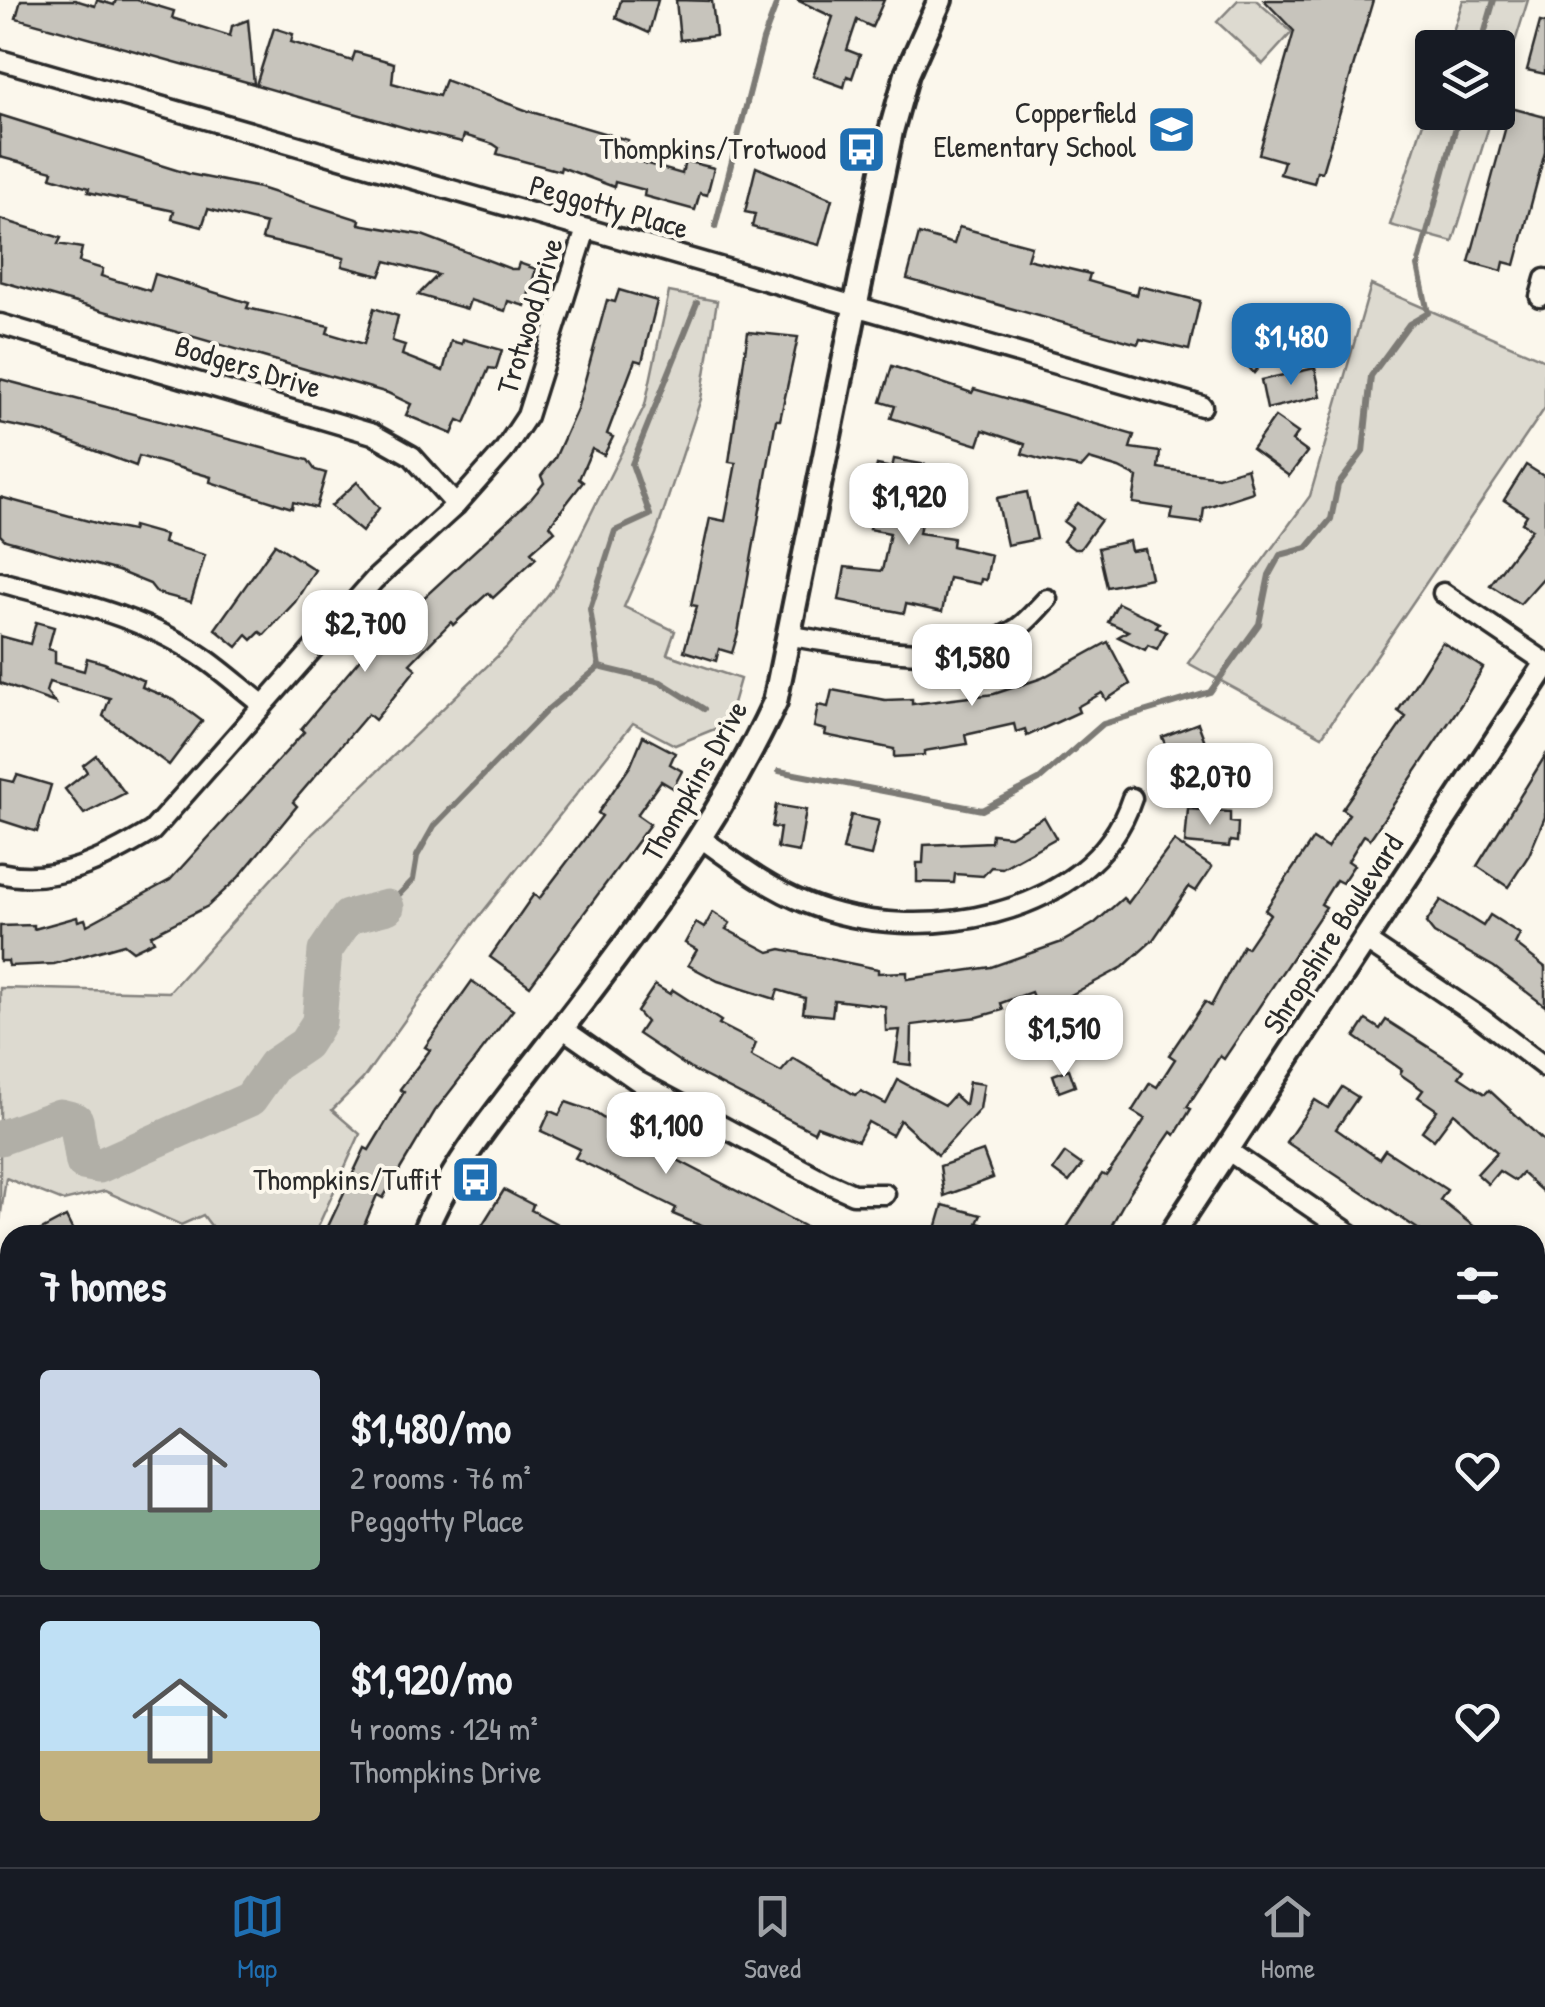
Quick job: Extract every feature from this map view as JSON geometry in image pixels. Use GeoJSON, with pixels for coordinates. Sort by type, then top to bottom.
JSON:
{"type":"FeatureCollection","features":[{"type":"Feature","properties":{"kind":"street","name":"Thompkins Drive"},"geometry":{"type":"LineString","coordinates":[[428,1225],[452,1176],[702,839],[775,702],[792,636],[854,308],[901,93],[940,0]]}},
{"type":"Feature","properties":{"kind":"street","name":"Peggotty Place"},"geometry":{"type":"LineString","coordinates":[[0,60],[1202,406]]}},
{"type":"Feature","properties":{"kind":"street","name":"Trotwood Drive"},"geometry":{"type":"LineString","coordinates":[[0,872],[52,874],[109,858],[152,831],[374,580],[456,505],[503,452],[527,416],[586,229]]}},
{"type":"Feature","properties":{"kind":"street"},"geometry":{"type":"LineString","coordinates":[[1540,298],[1545,279]]}},
{"type":"Feature","properties":{"kind":"street","name":"Bodgers Drive"},"geometry":{"type":"LineString","coordinates":[[0,324],[374,434],[412,456],[456,505]]}},
{"type":"Feature","properties":{"kind":"street"},"geometry":{"type":"LineString","coordinates":[[0,582],[109,611],[153,631],[205,659],[262,704]]}},
{"type":"Feature","properties":{"kind":"street"},"geometry":{"type":"LineString","coordinates":[[1443,593],[1545,664]]}},
{"type":"Feature","properties":{"kind":"street"},"geometry":{"type":"LineString","coordinates":[[792,636],[925,653],[970,648],[1015,630],[1047,599]]}},
{"type":"Feature","properties":{"kind":"street","name":"Shropshire Boulevard"},"geometry":{"type":"LineString","coordinates":[[1178,1225],[1545,664]]}},
{"type":"Feature","properties":{"kind":"street"},"geometry":{"type":"LineString","coordinates":[[702,839],[771,887],[810,905],[909,922],[966,922],[1015,908],[1062,884],[1102,855],[1122,830],[1132,798]]}},
{"type":"Feature","properties":{"kind":"street"},"geometry":{"type":"LineString","coordinates":[[1364,940],[1481,1018],[1545,1068]]}},
{"type":"Feature","properties":{"kind":"street"},"geometry":{"type":"LineString","coordinates":[[562,1028],[639,1082],[826,1182],[853,1194],[885,1194]]}},
{"type":"Feature","properties":{"kind":"street"},"geometry":{"type":"LineString","coordinates":[[1227,1150],[1337,1225]]}},
{"type":"Feature","properties":{"kind":"shaded area"},"geometry":{"type":"Polygon","coordinates":[[[1238,0],[1256,0],[1292,32],[1263,64],[1217,22],[1238,0]]]}},
{"type":"Feature","properties":{"kind":"shaded area"},"geometry":{"type":"Polygon","coordinates":[[[1463,0],[1528,0],[1515,42],[1515,30],[1453,30],[1463,0]]]}},
{"type":"Feature","properties":{"kind":"shaded area"},"geometry":{"type":"Polygon","coordinates":[[[1421,130],[1488,130],[1453,242],[1390,225],[1421,130]]]}},
{"type":"Feature","properties":{"kind":"shaded area"},"geometry":{"type":"Polygon","coordinates":[[[1371,285],[1545,360],[1545,408],[1322,736],[1188,663],[1310,496],[1371,285]]]}},
{"type":"Feature","properties":{"kind":"shaded area"},"geometry":{"type":"Polygon","coordinates":[[[669,292],[717,301],[701,399],[656,534],[624,607],[675,631],[667,654],[740,679],[727,724],[675,745],[633,723],[474,923],[363,1079],[332,1110],[360,1134],[319,1225],[210,1225],[203,1215],[181,1225],[105,1191],[63,1201],[6,1178],[0,1220],[0,988],[169,992],[313,833],[506,648],[555,586],[645,405],[669,292]]]}},
{"type":"Feature","properties":{"kind":"building"},"geometry":{"type":"Polygon","coordinates":[[[21,0],[75,0],[95,6],[97,0],[114,5],[116,0],[137,0],[174,11],[172,18],[230,36],[232,26],[248,20],[254,84],[16,18],[21,0]]]}},
{"type":"Feature","properties":{"kind":"building"},"geometry":{"type":"Polygon","coordinates":[[[621,0],[658,0],[649,33],[616,18],[621,0]]]}},
{"type":"Feature","properties":{"kind":"building"},"geometry":{"type":"Polygon","coordinates":[[[676,0],[712,1],[716,36],[680,40],[676,0]]]}},
{"type":"Feature","properties":{"kind":"building"},"geometry":{"type":"Polygon","coordinates":[[[797,0],[884,0],[872,27],[857,20],[847,50],[860,55],[852,78],[847,76],[844,87],[813,76],[833,17],[797,0]]]}},
{"type":"Feature","properties":{"kind":"building"},"geometry":{"type":"Polygon","coordinates":[[[1264,0],[1373,0],[1322,172],[1317,171],[1314,183],[1280,174],[1284,161],[1259,154],[1294,31],[1264,0]]]}},
{"type":"Feature","properties":{"kind":"building"},"geometry":{"type":"Polygon","coordinates":[[[1540,22],[1545,23],[1545,74],[1527,70],[1540,22]]]}},
{"type":"Feature","properties":{"kind":"building"},"geometry":{"type":"Polygon","coordinates":[[[274,28],[293,34],[291,42],[352,61],[355,52],[394,63],[392,83],[439,96],[445,80],[528,111],[628,140],[623,157],[682,174],[685,161],[714,168],[707,195],[700,193],[695,210],[644,196],[645,190],[615,182],[614,187],[561,167],[560,171],[497,154],[499,148],[493,144],[464,135],[462,142],[420,132],[256,85],[274,28]]]}},
{"type":"Feature","properties":{"kind":"building"},"geometry":{"type":"Polygon","coordinates":[[[1515,109],[1545,117],[1545,152],[1515,265],[1504,262],[1502,271],[1469,262],[1505,130],[1515,130],[1515,109]]]}},
{"type":"Feature","properties":{"kind":"building"},"geometry":{"type":"Polygon","coordinates":[[[0,115],[189,174],[260,188],[360,220],[359,224],[422,235],[511,269],[517,269],[519,263],[536,269],[525,306],[508,301],[505,311],[470,300],[467,309],[418,295],[438,275],[386,261],[380,276],[342,266],[344,258],[262,239],[266,224],[208,209],[202,227],[172,219],[174,211],[88,192],[89,188],[51,177],[53,171],[0,157],[0,115]]]}},
{"type":"Feature","properties":{"kind":"building"},"geometry":{"type":"Polygon","coordinates":[[[756,167],[832,199],[819,245],[752,227],[755,214],[745,212],[756,167]]]}},
{"type":"Feature","properties":{"kind":"building"},"geometry":{"type":"Polygon","coordinates":[[[0,219],[61,238],[58,244],[82,248],[79,262],[103,269],[101,276],[150,291],[155,274],[249,303],[247,308],[329,326],[327,333],[364,344],[374,308],[398,316],[392,341],[405,345],[402,355],[443,371],[451,341],[462,344],[463,339],[502,350],[496,369],[489,368],[465,423],[458,420],[452,434],[406,415],[411,404],[388,393],[0,281],[0,219]]]}},
{"type":"Feature","properties":{"kind":"building"},"geometry":{"type":"Polygon","coordinates":[[[959,227],[1031,246],[1027,259],[1090,274],[1088,281],[1137,295],[1139,286],[1200,301],[1189,350],[1140,339],[1138,344],[907,279],[919,234],[954,244],[959,227]]]}},
{"type":"Feature","properties":{"kind":"building"},"geometry":{"type":"Polygon","coordinates":[[[619,290],[657,301],[642,362],[635,360],[607,434],[613,437],[604,455],[592,449],[579,479],[583,482],[550,525],[555,531],[531,552],[536,558],[493,598],[488,593],[453,625],[451,622],[410,664],[416,669],[375,720],[368,714],[293,802],[297,806],[238,878],[208,906],[151,935],[154,941],[133,951],[124,944],[54,964],[9,966],[8,961],[0,961],[0,926],[34,925],[34,929],[77,917],[78,921],[85,919],[87,925],[170,880],[304,732],[301,729],[370,647],[531,499],[544,483],[541,476],[555,458],[577,409],[607,300],[615,302],[619,290]]]}},
{"type":"Feature","properties":{"kind":"building"},"geometry":{"type":"Polygon","coordinates":[[[1267,315],[1286,334],[1254,373],[1235,352],[1267,315]]]}},
{"type":"Feature","properties":{"kind":"building"},"geometry":{"type":"Polygon","coordinates":[[[748,332],[798,337],[780,420],[776,420],[738,633],[732,653],[719,649],[716,661],[684,651],[697,606],[691,605],[710,518],[725,521],[736,463],[729,462],[748,332]]]}},
{"type":"Feature","properties":{"kind":"building"},"geometry":{"type":"Polygon","coordinates":[[[892,366],[972,393],[974,389],[1134,435],[1130,448],[1160,452],[1158,468],[1218,477],[1247,468],[1253,492],[1204,508],[1202,523],[1171,519],[1173,509],[1133,503],[1137,477],[1119,468],[1089,459],[1081,468],[1043,460],[1022,454],[1025,444],[983,430],[978,445],[891,418],[895,406],[881,402],[892,366]]]}},
{"type":"Feature","properties":{"kind":"building"},"geometry":{"type":"Polygon","coordinates":[[[1315,368],[1321,396],[1267,409],[1261,380],[1315,368]]]}},
{"type":"Feature","properties":{"kind":"building"},"geometry":{"type":"Polygon","coordinates":[[[0,379],[308,460],[315,470],[326,473],[316,508],[293,502],[292,508],[210,482],[211,477],[139,456],[136,466],[44,432],[0,423],[0,379]]]}},
{"type":"Feature","properties":{"kind":"building"},"geometry":{"type":"Polygon","coordinates":[[[1275,417],[1298,433],[1292,441],[1307,452],[1289,476],[1252,449],[1275,417]]]}},
{"type":"Feature","properties":{"kind":"building"},"geometry":{"type":"Polygon","coordinates":[[[894,459],[932,466],[919,533],[953,538],[952,546],[991,555],[986,580],[981,579],[980,584],[949,578],[942,612],[906,604],[904,613],[839,600],[845,567],[882,571],[890,533],[869,529],[871,520],[864,518],[877,465],[892,468],[894,459]]]}},
{"type":"Feature","properties":{"kind":"building"},"geometry":{"type":"Polygon","coordinates":[[[1526,465],[1545,477],[1545,576],[1520,604],[1490,585],[1532,529],[1522,523],[1527,515],[1504,500],[1526,465]]]}},
{"type":"Feature","properties":{"kind":"building"},"geometry":{"type":"Polygon","coordinates":[[[357,482],[379,508],[362,532],[331,506],[357,482]]]}},
{"type":"Feature","properties":{"kind":"building"},"geometry":{"type":"Polygon","coordinates":[[[1027,492],[1037,539],[1007,545],[997,498],[1027,492]]]}},
{"type":"Feature","properties":{"kind":"building"},"geometry":{"type":"Polygon","coordinates":[[[0,497],[107,526],[132,531],[133,526],[165,535],[163,543],[205,555],[191,602],[157,593],[150,584],[118,571],[5,540],[0,535],[0,497]]]}},
{"type":"Feature","properties":{"kind":"building"},"geometry":{"type":"Polygon","coordinates":[[[1078,503],[1101,520],[1080,549],[1074,549],[1063,541],[1072,528],[1064,522],[1078,503]]]}},
{"type":"Feature","properties":{"kind":"building"},"geometry":{"type":"Polygon","coordinates":[[[1129,541],[1131,551],[1145,549],[1151,578],[1107,587],[1098,548],[1129,541]]]}},
{"type":"Feature","properties":{"kind":"building"},"geometry":{"type":"Polygon","coordinates":[[[275,544],[315,570],[295,602],[264,635],[260,632],[252,640],[247,635],[237,647],[215,629],[275,544]]]}},
{"type":"Feature","properties":{"kind":"building"},"geometry":{"type":"Polygon","coordinates":[[[1118,603],[1159,623],[1156,627],[1166,632],[1157,649],[1148,645],[1145,650],[1118,637],[1128,631],[1108,622],[1118,603]]]}},
{"type":"Feature","properties":{"kind":"building"},"geometry":{"type":"Polygon","coordinates":[[[36,622],[54,627],[48,649],[55,651],[55,663],[84,671],[87,658],[104,663],[144,681],[142,687],[174,700],[202,721],[169,765],[103,716],[110,698],[49,682],[46,692],[55,703],[0,683],[0,636],[30,644],[36,622]]]}},
{"type":"Feature","properties":{"kind":"building"},"geometry":{"type":"Polygon","coordinates":[[[1108,642],[1130,684],[1106,700],[1102,693],[1077,707],[1079,712],[1027,736],[1025,729],[1016,732],[1014,724],[965,735],[967,744],[924,751],[924,755],[894,757],[894,749],[825,735],[826,730],[814,727],[818,705],[828,707],[832,690],[885,700],[912,699],[912,704],[994,694],[1042,678],[1108,642]]]}},
{"type":"Feature","properties":{"kind":"building"},"geometry":{"type":"Polygon","coordinates":[[[1442,642],[1483,668],[1370,839],[1364,835],[1348,861],[1354,865],[1342,883],[1336,880],[1321,904],[1326,907],[1224,1059],[1220,1056],[1187,1107],[1191,1109],[1175,1135],[1171,1132],[1112,1225],[1069,1225],[1145,1119],[1132,1111],[1150,1083],[1157,1087],[1175,1059],[1169,1055],[1205,1002],[1211,1006],[1243,946],[1247,948],[1270,914],[1265,910],[1313,839],[1327,848],[1349,814],[1342,809],[1406,717],[1398,711],[1442,642]]]}},
{"type":"Feature","properties":{"kind":"building"},"geometry":{"type":"Polygon","coordinates":[[[1198,723],[1213,763],[1222,759],[1225,767],[1233,765],[1239,783],[1194,800],[1179,760],[1169,754],[1162,737],[1198,723]]]}},
{"type":"Feature","properties":{"kind":"building"},"geometry":{"type":"Polygon","coordinates":[[[643,736],[675,753],[670,764],[682,771],[673,788],[661,781],[637,815],[650,824],[530,986],[490,957],[534,894],[539,899],[602,816],[598,813],[631,765],[643,736]]]}},
{"type":"Feature","properties":{"kind":"building"},"geometry":{"type":"Polygon","coordinates":[[[96,755],[125,793],[84,814],[65,789],[87,772],[83,765],[96,755]]]}},
{"type":"Feature","properties":{"kind":"building"},"geometry":{"type":"Polygon","coordinates":[[[1545,756],[1545,817],[1529,855],[1508,887],[1477,866],[1545,756]]]}},
{"type":"Feature","properties":{"kind":"building"},"geometry":{"type":"Polygon","coordinates":[[[17,775],[51,785],[37,832],[0,820],[0,779],[14,782],[17,775]]]}},
{"type":"Feature","properties":{"kind":"building"},"geometry":{"type":"Polygon","coordinates":[[[776,805],[806,810],[799,852],[777,848],[780,828],[772,827],[776,805]]]}},
{"type":"Feature","properties":{"kind":"building"},"geometry":{"type":"Polygon","coordinates":[[[1188,809],[1230,812],[1230,822],[1238,823],[1237,842],[1230,841],[1229,847],[1185,843],[1188,809]]]}},
{"type":"Feature","properties":{"kind":"building"},"geometry":{"type":"Polygon","coordinates":[[[851,815],[879,821],[871,856],[843,850],[851,815]]]}},
{"type":"Feature","properties":{"kind":"building"},"geometry":{"type":"Polygon","coordinates":[[[1044,817],[1056,838],[1002,868],[991,867],[983,876],[955,874],[954,883],[917,882],[917,863],[923,863],[924,845],[991,842],[992,834],[1010,836],[1044,817]]]}},
{"type":"Feature","properties":{"kind":"building"},"geometry":{"type":"Polygon","coordinates":[[[1174,841],[1212,867],[1196,891],[1189,887],[1153,940],[1123,967],[1039,1012],[1031,992],[1001,1003],[1003,1010],[978,1017],[912,1025],[911,1065],[895,1063],[900,1030],[886,1031],[885,1006],[834,1000],[832,1016],[803,1013],[805,998],[778,990],[775,999],[718,981],[688,965],[697,950],[685,943],[696,923],[704,928],[713,912],[730,923],[726,929],[769,952],[781,949],[878,969],[878,973],[907,972],[907,979],[991,967],[1062,942],[1095,923],[1123,898],[1128,903],[1174,841]]]}},
{"type":"Feature","properties":{"kind":"building"},"geometry":{"type":"Polygon","coordinates":[[[1441,900],[1483,926],[1490,915],[1520,934],[1515,944],[1545,967],[1545,1006],[1494,967],[1434,933],[1426,923],[1441,900]]]}},
{"type":"Feature","properties":{"kind":"building"},"geometry":{"type":"Polygon","coordinates":[[[472,981],[513,1010],[435,1111],[383,1198],[377,1195],[364,1225],[329,1225],[365,1148],[369,1150],[404,1092],[400,1089],[430,1050],[425,1047],[472,981]]]}},
{"type":"Feature","properties":{"kind":"building"},"geometry":{"type":"Polygon","coordinates":[[[655,985],[670,994],[673,990],[721,1021],[719,1024],[756,1043],[751,1056],[781,1072],[793,1058],[855,1095],[861,1091],[886,1104],[898,1080],[945,1105],[954,1095],[965,1105],[969,1082],[984,1084],[980,1109],[938,1155],[900,1120],[892,1135],[868,1122],[858,1141],[817,1126],[814,1132],[689,1068],[638,1034],[646,1022],[637,1012],[655,985]]]}},
{"type":"Feature","properties":{"kind":"building"},"geometry":{"type":"Polygon","coordinates":[[[1366,1020],[1380,1029],[1386,1020],[1464,1070],[1459,1077],[1485,1094],[1489,1090],[1545,1142],[1545,1194],[1522,1173],[1515,1181],[1499,1171],[1488,1184],[1477,1174],[1497,1152],[1454,1113],[1434,1140],[1422,1131],[1437,1110],[1418,1097],[1423,1090],[1400,1074],[1402,1070],[1355,1037],[1366,1020]]]}},
{"type":"Feature","properties":{"kind":"building"},"geometry":{"type":"Polygon","coordinates":[[[1069,1069],[1075,1086],[1059,1092],[1053,1075],[1069,1069]]]}},
{"type":"Feature","properties":{"kind":"building"},"geometry":{"type":"Polygon","coordinates":[[[1342,1087],[1358,1097],[1336,1129],[1379,1159],[1385,1150],[1447,1190],[1440,1200],[1472,1225],[1412,1225],[1286,1142],[1315,1100],[1328,1108],[1342,1087]]]}},
{"type":"Feature","properties":{"kind":"building"},"geometry":{"type":"Polygon","coordinates":[[[566,1102],[592,1111],[622,1131],[802,1225],[699,1225],[673,1214],[676,1208],[575,1158],[580,1149],[541,1131],[550,1111],[559,1115],[566,1102]]]}},
{"type":"Feature","properties":{"kind":"building"},"geometry":{"type":"Polygon","coordinates":[[[983,1151],[993,1178],[944,1196],[940,1166],[983,1151]]]}},
{"type":"Feature","properties":{"kind":"building"},"geometry":{"type":"Polygon","coordinates":[[[1065,1153],[1082,1165],[1069,1182],[1053,1170],[1065,1153]]]}},
{"type":"Feature","properties":{"kind":"building"},"geometry":{"type":"Polygon","coordinates":[[[504,1190],[559,1225],[482,1225],[504,1190]]]}},
{"type":"Feature","properties":{"kind":"building"},"geometry":{"type":"Polygon","coordinates":[[[943,1205],[981,1215],[977,1223],[984,1225],[937,1225],[943,1205]]]}},
{"type":"Feature","properties":{"kind":"building"},"geometry":{"type":"Polygon","coordinates":[[[66,1217],[70,1225],[51,1225],[66,1217]]]}},
{"type":"Feature","properties":{"kind":"waterway"},"geometry":{"type":"LineString","coordinates":[[715,227],[763,40],[778,0]]}},
{"type":"Feature","properties":{"kind":"waterway"},"geometry":{"type":"LineString","coordinates":[[1485,30],[1494,0]]}},
{"type":"Feature","properties":{"kind":"waterway"},"geometry":{"type":"LineString","coordinates":[[779,771],[982,810],[1039,780],[1103,724],[1210,692],[1259,624],[1269,575],[1280,555],[1307,548],[1331,519],[1338,485],[1363,452],[1371,376],[1409,324],[1428,313],[1418,266],[1455,130]]}},
{"type":"Feature","properties":{"kind":"waterway"},"geometry":{"type":"LineString","coordinates":[[599,667],[590,609],[615,531],[650,515],[632,464],[697,303]]}},
{"type":"Feature","properties":{"kind":"waterway"},"geometry":{"type":"LineString","coordinates":[[387,907],[413,880],[417,856],[434,826],[547,710],[599,667],[661,682],[704,709]]}},
{"type":"Feature","properties":{"kind":"waterway"},"geometry":{"type":"LineString","coordinates":[[0,1138],[60,1116],[76,1120],[83,1163],[99,1166],[250,1099],[274,1065],[305,1044],[319,1022],[325,951],[348,917],[387,907]]}},
{"type":"Feature","properties":{"kind":"place","name":"Copperfield Elementary School"},"geometry":{"type":"Point","coordinates":[1171,130]}},
{"type":"Feature","properties":{"kind":"place","name":"Thompkins/Trotwood"},"geometry":{"type":"Point","coordinates":[861,149]}},
{"type":"Feature","properties":{"kind":"place","name":"Thompkins/Tuffit"},"geometry":{"type":"Point","coordinates":[476,1180]}}]}
